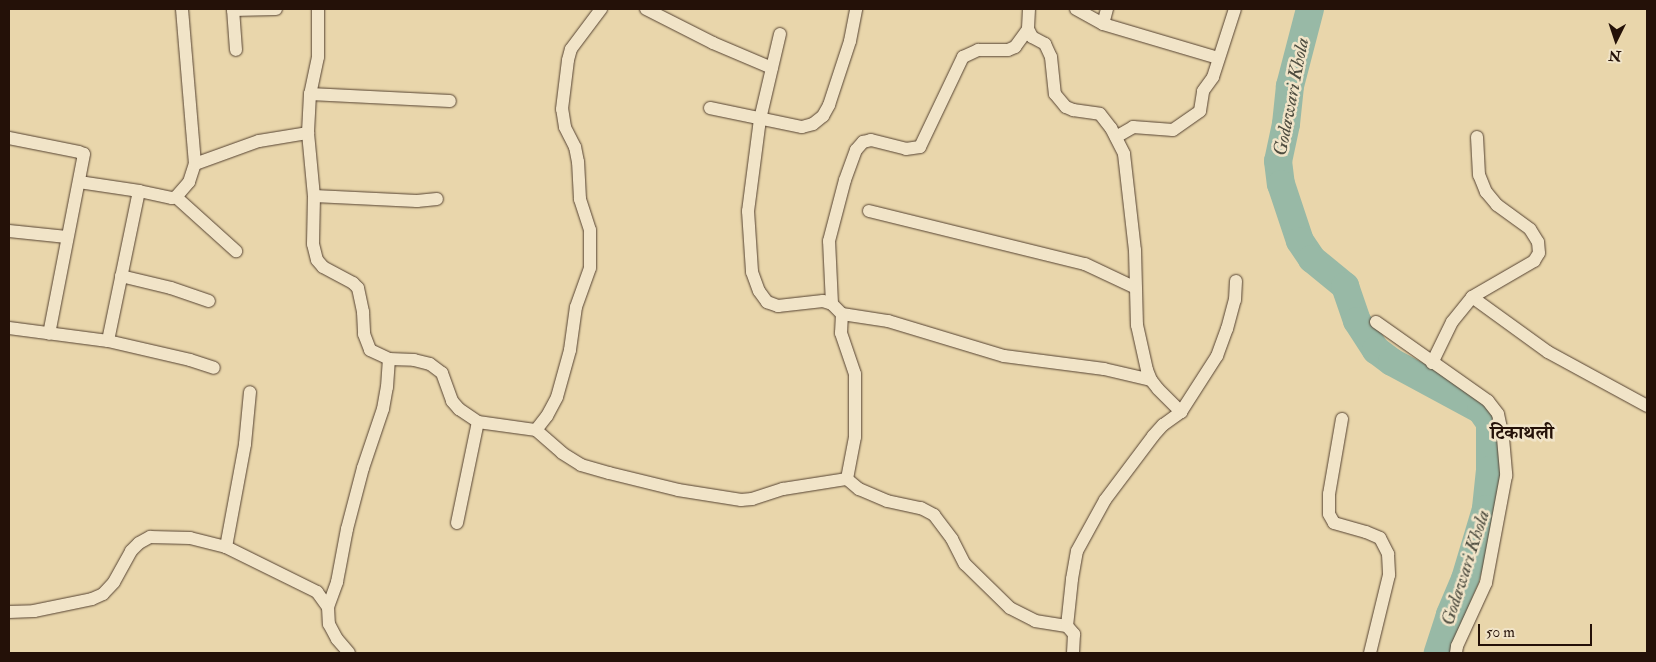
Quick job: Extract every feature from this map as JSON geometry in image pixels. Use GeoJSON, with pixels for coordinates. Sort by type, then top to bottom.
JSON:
{"type":"FeatureCollection","features":[{"type":"Feature","properties":{"kind":"street"},"geometry":{"type":"LineString","coordinates":[[79,182],[172,198],[176,197],[189,182],[195,164],[182,9]]}},
{"type":"Feature","properties":{"kind":"street"},"geometry":{"type":"LineString","coordinates":[[236,50],[233,9],[276,9]]}},
{"type":"Feature","properties":{"kind":"street"},"geometry":{"type":"LineString","coordinates":[[318,9],[318,57],[310,94],[308,133],[314,196],[312,234],[317,260],[323,266],[353,283],[358,288],[363,312],[364,334],[368,346],[374,353],[389,360],[414,360],[430,364],[442,373],[452,401],[459,409],[478,422],[536,430],[562,453],[582,465],[678,490],[720,497],[752,499],[783,489],[847,479],[866,492],[887,501],[921,508],[934,515],[952,538],[965,564],[1010,608],[1035,621],[1067,626],[1074,634],[1074,653]]}},
{"type":"Feature","properties":{"kind":"street"},"geometry":{"type":"LineString","coordinates":[[536,430],[547,416],[557,397],[570,350],[576,307],[590,268],[590,230],[580,199],[578,162],[575,147],[565,127],[562,109],[571,49],[601,9]]}},
{"type":"Feature","properties":{"kind":"street"},"geometry":{"type":"LineString","coordinates":[[646,9],[713,43],[772,68]]}},
{"type":"Feature","properties":{"kind":"street"},"geometry":{"type":"LineString","coordinates":[[710,108],[802,127],[813,124],[822,116],[829,105],[850,41],[856,9]]}},
{"type":"Feature","properties":{"kind":"street"},"geometry":{"type":"LineString","coordinates":[[1029,9],[1028,29],[1032,37],[1045,44],[1050,57],[1055,94],[1066,107],[1073,110],[1100,114],[1116,137],[1124,154],[1128,180],[1137,325],[1150,380]]}},
{"type":"Feature","properties":{"kind":"street"},"geometry":{"type":"LineString","coordinates":[[1076,9],[1103,24],[1218,58]]}},
{"type":"Feature","properties":{"kind":"street"},"geometry":{"type":"LineString","coordinates":[[1103,24],[1107,9]]}},
{"type":"Feature","properties":{"kind":"street"},"geometry":{"type":"LineString","coordinates":[[1116,137],[1134,127],[1172,130],[1200,111],[1204,91],[1213,77],[1235,9]]}},
{"type":"Feature","properties":{"kind":"street"},"geometry":{"type":"LineString","coordinates":[[832,304],[829,241],[845,180],[856,150],[863,142],[871,140],[906,149],[920,147],[963,57],[978,50],[1008,50],[1015,47],[1028,29]]}},
{"type":"Feature","properties":{"kind":"street"},"geometry":{"type":"LineString","coordinates":[[780,34],[760,119],[748,212],[752,272],[757,286],[767,302],[778,306],[823,301],[832,304],[842,314],[888,321],[1004,356],[1104,369],[1150,380],[1182,412]]}},
{"type":"Feature","properties":{"kind":"street"},"geometry":{"type":"LineString","coordinates":[[310,94],[450,101]]}},
{"type":"Feature","properties":{"kind":"street"},"geometry":{"type":"LineString","coordinates":[[195,164],[259,141],[308,133]]}},
{"type":"Feature","properties":{"kind":"street"},"geometry":{"type":"LineString","coordinates":[[1432,364],[1452,322],[1472,297],[1534,261],[1539,253],[1538,242],[1530,229],[1497,205],[1486,192],[1479,176],[1477,137]]}},
{"type":"Feature","properties":{"kind":"street"},"geometry":{"type":"LineString","coordinates":[[9,138],[84,154],[66,237],[49,334]]}},
{"type":"Feature","properties":{"kind":"street"},"geometry":{"type":"LineString","coordinates":[[108,341],[139,191]]}},
{"type":"Feature","properties":{"kind":"street"},"geometry":{"type":"LineString","coordinates":[[314,196],[417,201],[437,199]]}},
{"type":"Feature","properties":{"kind":"street"},"geometry":{"type":"LineString","coordinates":[[176,197],[236,251]]}},
{"type":"Feature","properties":{"kind":"street"},"geometry":{"type":"LineString","coordinates":[[869,211],[1085,264],[1136,288]]}},
{"type":"Feature","properties":{"kind":"street"},"geometry":{"type":"LineString","coordinates":[[9,231],[66,237]]}},
{"type":"Feature","properties":{"kind":"street"},"geometry":{"type":"LineString","coordinates":[[121,276],[171,288],[209,301]]}},
{"type":"Feature","properties":{"kind":"street"},"geometry":{"type":"LineString","coordinates":[[1067,626],[1077,551],[1105,500],[1153,436],[1163,425],[1182,412],[1217,356],[1235,300],[1236,281]]}},
{"type":"Feature","properties":{"kind":"street"},"geometry":{"type":"LineString","coordinates":[[1472,297],[1548,352],[1647,406]]}},
{"type":"Feature","properties":{"kind":"street"},"geometry":{"type":"LineString","coordinates":[[842,314],[841,333],[855,374],[855,437],[847,479]]}},
{"type":"Feature","properties":{"kind":"street"},"geometry":{"type":"LineString","coordinates":[[1376,322],[1432,364],[1488,401],[1498,414],[1503,438],[1506,476],[1486,583],[1457,646],[1456,653]]}},
{"type":"Feature","properties":{"kind":"street"},"geometry":{"type":"LineString","coordinates":[[9,328],[108,341],[190,360],[214,368]]}},
{"type":"Feature","properties":{"kind":"street"},"geometry":{"type":"LineString","coordinates":[[349,653],[337,640],[329,624],[328,607],[337,582],[347,529],[363,468],[382,409],[387,387],[389,360]]}},
{"type":"Feature","properties":{"kind":"street"},"geometry":{"type":"LineString","coordinates":[[226,547],[245,444],[250,392]]}},
{"type":"Feature","properties":{"kind":"street"},"geometry":{"type":"LineString","coordinates":[[1342,419],[1329,494],[1328,514],[1334,523],[1380,538],[1388,554],[1389,575],[1370,653]]}},
{"type":"Feature","properties":{"kind":"street"},"geometry":{"type":"LineString","coordinates":[[457,522],[478,422]]}},
{"type":"Feature","properties":{"kind":"street"},"geometry":{"type":"LineString","coordinates":[[9,612],[34,611],[92,600],[103,594],[114,582],[131,551],[150,537],[190,538],[226,547],[317,592],[328,607]]}},
{"type":"Feature","properties":{"kind":"waterway","name":"Godawari Khola"},"geometry":{"type":"LineString","coordinates":[[1310,9],[1290,86],[1286,124],[1278,161],[1281,184],[1300,241],[1312,259],[1345,286],[1357,321],[1376,350],[1392,362],[1481,410],[1490,423],[1490,470],[1486,509],[1465,579],[1450,615],[1438,653]]}},
{"type":"Feature","properties":{"kind":"district","name":"टिकाथली"},"geometry":{"type":"Point","coordinates":[1522,434]}}]}
